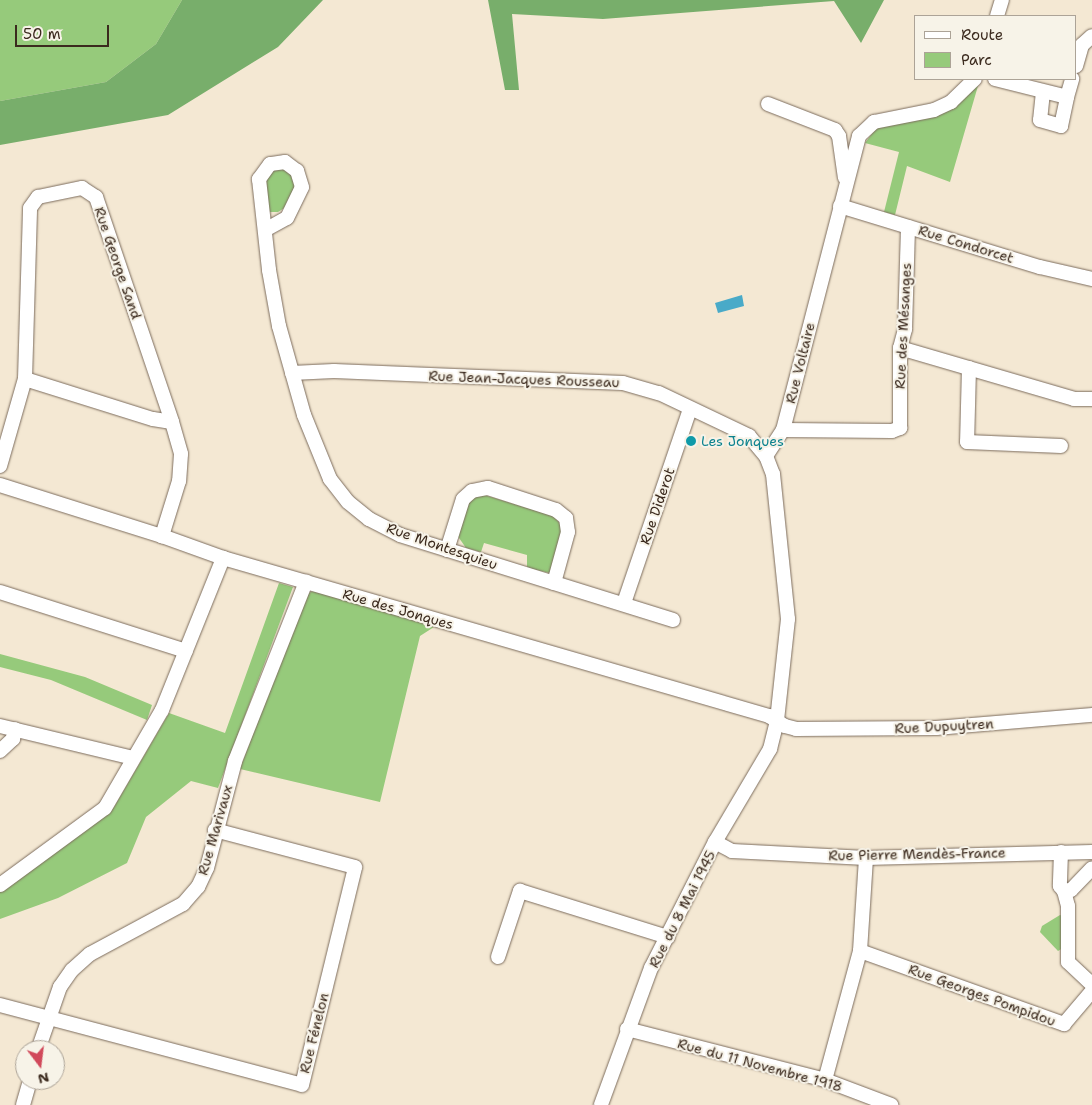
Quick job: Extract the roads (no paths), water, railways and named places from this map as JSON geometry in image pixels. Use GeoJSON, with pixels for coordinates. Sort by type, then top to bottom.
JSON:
{"type":"FeatureCollection","features":[{"type":"Feature","properties":{"kind":"street"},"geometry":{"type":"LineString","coordinates":[[997,15],[1002,0]]}},
{"type":"Feature","properties":{"kind":"street"},"geometry":{"type":"LineString","coordinates":[[1077,62],[1082,44],[1092,36]]}},
{"type":"Feature","properties":{"kind":"street","name":"Rue Voltaire"},"geometry":{"type":"LineString","coordinates":[[766,456],[783,430],[859,136],[874,122],[934,110],[951,102],[974,80]]}},
{"type":"Feature","properties":{"kind":"street"},"geometry":{"type":"LineString","coordinates":[[999,80],[1067,97]]}},
{"type":"Feature","properties":{"kind":"street"},"geometry":{"type":"LineString","coordinates":[[1043,92],[1040,120],[1061,126],[1072,80]]}},
{"type":"Feature","properties":{"kind":"street"},"geometry":{"type":"LineString","coordinates":[[768,104],[834,130],[839,136],[846,184]]}},
{"type":"Feature","properties":{"kind":"street","name":"Rue Montesquieu"},"geometry":{"type":"LineString","coordinates":[[265,230],[287,218],[302,187],[297,171],[285,162],[270,164],[259,179],[265,230],[279,326],[304,415],[330,479],[348,502],[369,519],[400,535],[624,603],[673,620]]}},
{"type":"Feature","properties":{"kind":"street","name":"Rue George Sand"},"geometry":{"type":"LineString","coordinates":[[0,466],[25,379],[30,208],[38,197],[82,188],[96,197],[172,422],[181,454],[179,481],[162,536]]}},
{"type":"Feature","properties":{"kind":"street","name":"Rue Condorcet"},"geometry":{"type":"LineString","coordinates":[[840,206],[1040,266],[1092,279]]}},
{"type":"Feature","properties":{"kind":"street","name":"Rue des Mésanges"},"geometry":{"type":"LineString","coordinates":[[783,430],[892,431],[900,428],[900,348],[905,328],[908,227]]}},
{"type":"Feature","properties":{"kind":"street"},"geometry":{"type":"LineString","coordinates":[[900,348],[1074,399],[1092,399]]}},
{"type":"Feature","properties":{"kind":"street"},"geometry":{"type":"LineString","coordinates":[[969,368],[967,442],[1061,446]]}},
{"type":"Feature","properties":{"kind":"street","name":"Rue Jean-Jacques Rousseau"},"geometry":{"type":"LineString","coordinates":[[292,373],[334,371],[623,383],[659,393],[690,410],[749,436],[766,456]]}},
{"type":"Feature","properties":{"kind":"street"},"geometry":{"type":"LineString","coordinates":[[25,379],[153,419],[172,422]]}},
{"type":"Feature","properties":{"kind":"street","name":"Rue Diderot"},"geometry":{"type":"LineString","coordinates":[[624,603],[690,410]]}},
{"type":"Feature","properties":{"kind":"street"},"geometry":{"type":"LineString","coordinates":[[766,456],[773,474],[788,619],[777,721]]}},
{"type":"Feature","properties":{"kind":"street","name":"Rue des Jonques"},"geometry":{"type":"LineString","coordinates":[[0,484],[162,536],[223,558],[757,713],[796,730]]}},
{"type":"Feature","properties":{"kind":"street"},"geometry":{"type":"LineString","coordinates":[[447,550],[463,499],[472,490],[488,488],[556,510],[566,518],[568,532],[554,583]]}},
{"type":"Feature","properties":{"kind":"street"},"geometry":{"type":"LineString","coordinates":[[0,885],[105,808],[162,710],[223,558]]}},
{"type":"Feature","properties":{"kind":"street","name":"Rue Marivaux"},"geometry":{"type":"LineString","coordinates":[[41,1040],[60,987],[72,970],[84,960],[164,915],[188,898],[198,887],[206,868],[235,761],[306,582]]}},
{"type":"Feature","properties":{"kind":"street"},"geometry":{"type":"LineString","coordinates":[[0,592],[186,651]]}},
{"type":"Feature","properties":{"kind":"street","name":"Rue Dupuytren"},"geometry":{"type":"LineString","coordinates":[[796,730],[936,728],[1092,715]]}},
{"type":"Feature","properties":{"kind":"street","name":"Rue du 8 Mai 1945"},"geometry":{"type":"LineString","coordinates":[[601,1105],[652,968],[715,842],[770,749],[777,721]]}},
{"type":"Feature","properties":{"kind":"street"},"geometry":{"type":"LineString","coordinates":[[0,726],[133,758]]}},
{"type":"Feature","properties":{"kind":"street"},"geometry":{"type":"LineString","coordinates":[[0,751],[13,738],[15,729]]}},
{"type":"Feature","properties":{"kind":"street","name":"Rue Fénelon"},"geometry":{"type":"LineString","coordinates":[[48,1016],[302,1085],[355,867],[215,830]]}},
{"type":"Feature","properties":{"kind":"street","name":"Rue Pierre Mendès-France"},"geometry":{"type":"LineString","coordinates":[[715,842],[732,851],[866,858],[1092,852]]}},
{"type":"Feature","properties":{"kind":"street"},"geometry":{"type":"LineString","coordinates":[[1061,852],[1060,886],[1064,891],[1068,906],[1068,962],[1092,984]]}},
{"type":"Feature","properties":{"kind":"street"},"geometry":{"type":"LineString","coordinates":[[825,1080],[860,952],[866,858]]}},
{"type":"Feature","properties":{"kind":"street"},"geometry":{"type":"LineString","coordinates":[[1064,891],[1071,890],[1092,868]]}},
{"type":"Feature","properties":{"kind":"street"},"geometry":{"type":"LineString","coordinates":[[498,956],[520,890],[668,937]]}},
{"type":"Feature","properties":{"kind":"street","name":"Rue Georges Pompidou"},"geometry":{"type":"LineString","coordinates":[[860,952],[1064,1024],[1092,991]]}},
{"type":"Feature","properties":{"kind":"street"},"geometry":{"type":"LineString","coordinates":[[0,1005],[48,1016]]}},
{"type":"Feature","properties":{"kind":"street","name":"Rue du 11 Novembre 1918"},"geometry":{"type":"LineString","coordinates":[[628,1029],[825,1080],[891,1105]]}},
{"type":"Feature","properties":{"kind":"street"},"geometry":{"type":"LineString","coordinates":[[23,1105],[27,1090]]}},
{"type":"Feature","properties":{"kind":"water"},"geometry":{"type":"Polygon","coordinates":[[[742,295],[744,306],[718,313],[715,303],[742,295]]]}},
{"type":"Feature","properties":{"kind":"place","name":"Les Jonques"},"geometry":{"type":"Point","coordinates":[691,441]}}]}
